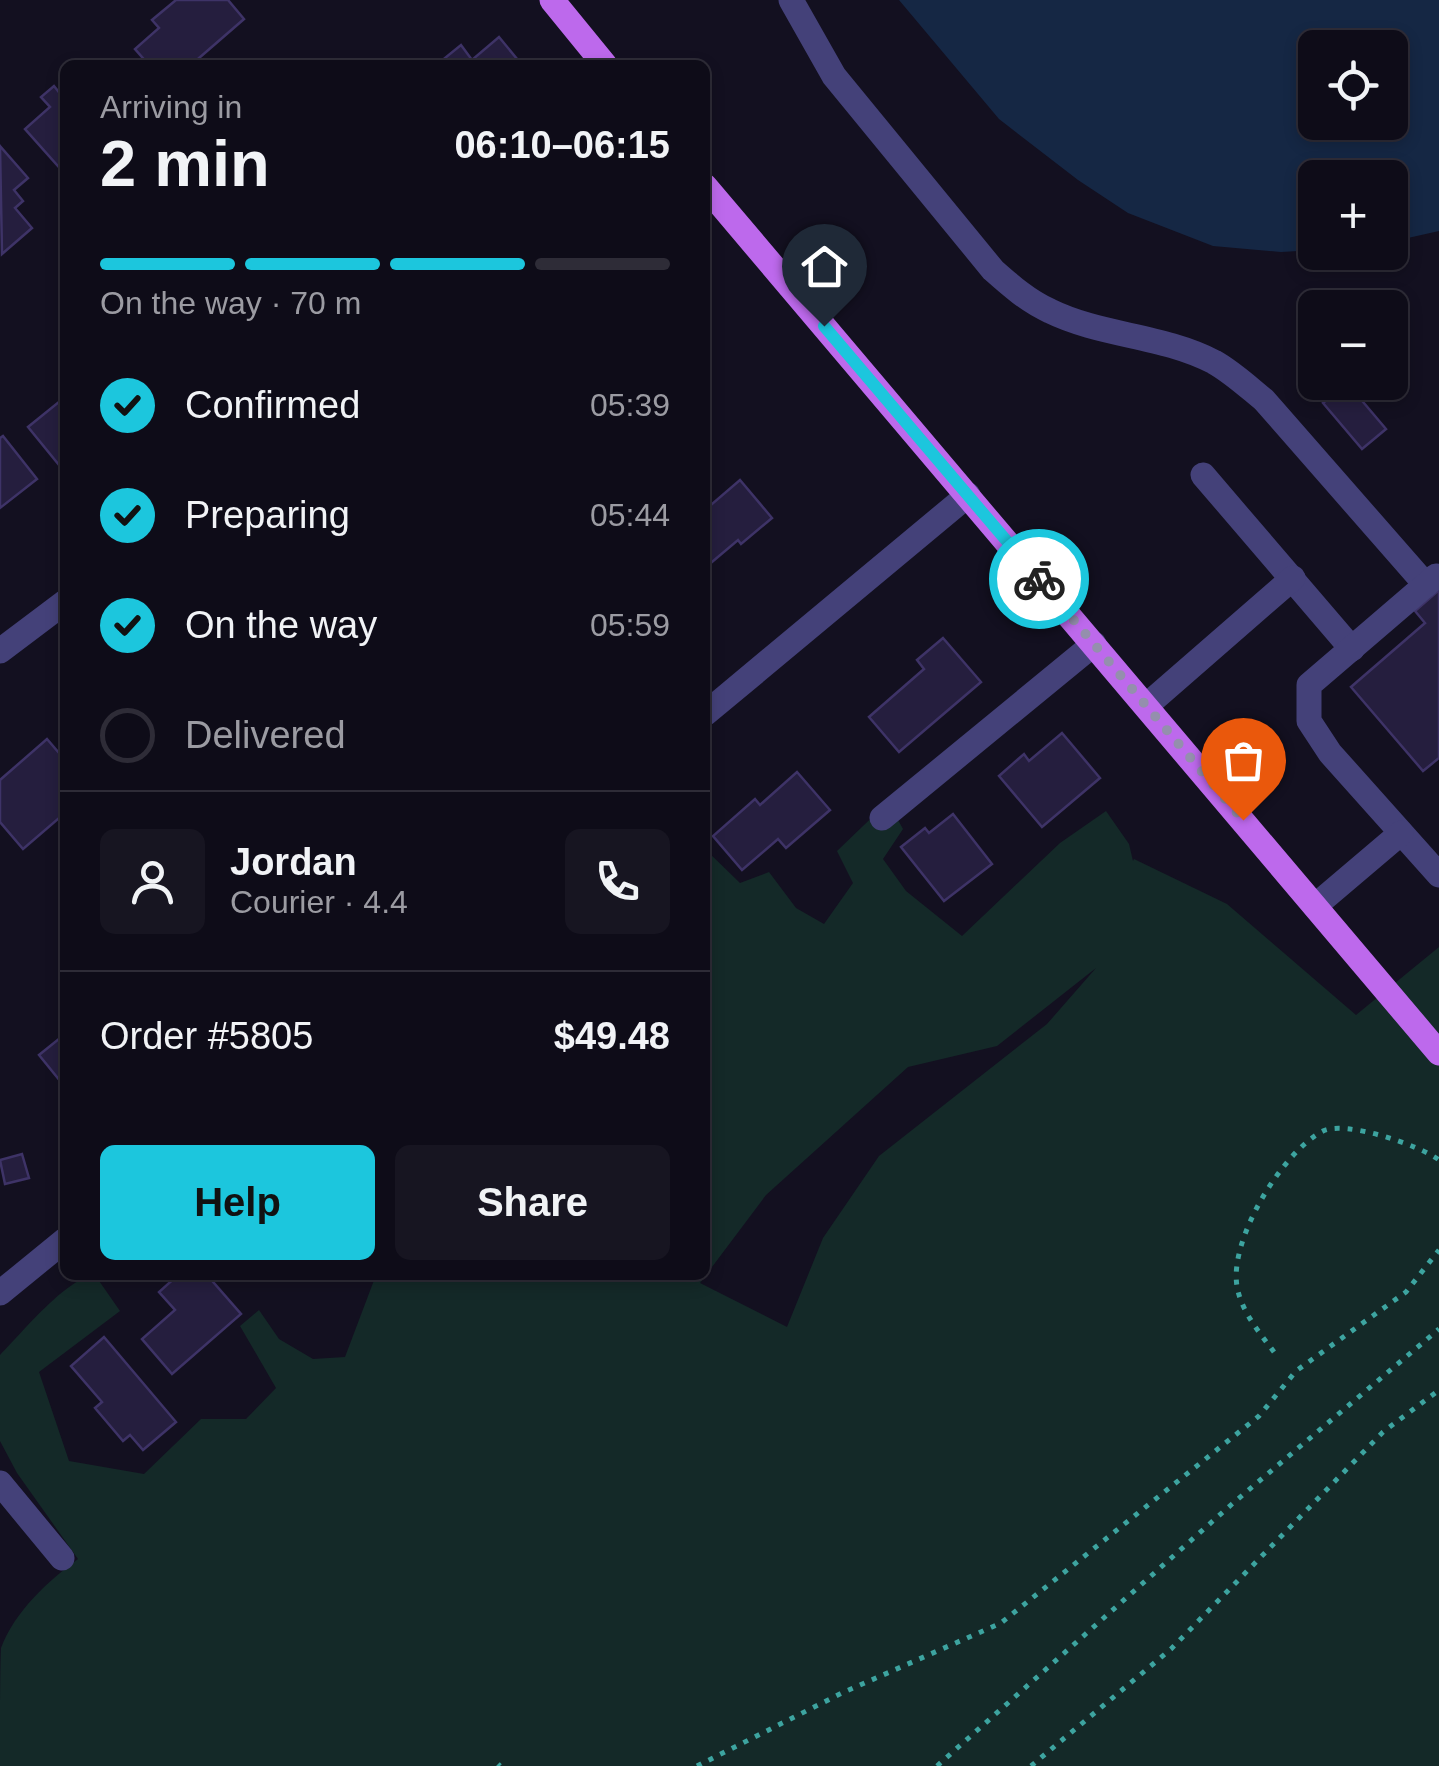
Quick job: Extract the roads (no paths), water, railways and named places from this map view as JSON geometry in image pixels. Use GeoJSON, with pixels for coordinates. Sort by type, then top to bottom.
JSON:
{"type":"FeatureCollection","features":[{"type":"Feature","properties":{"kind":"main road"},"geometry":{"type":"LineString","coordinates":[[552,0],[600,60]]}},
{"type":"Feature","properties":{"kind":"main road"},"geometry":{"type":"LineString","coordinates":[[710,192],[1439,1053]]}},
{"type":"Feature","properties":{"kind":"street"},"geometry":{"type":"LineString","coordinates":[[790,0],[834,76],[993,270],[1023,297],[1052,313],[1173,345],[1214,363],[1240,381],[1264,400],[1433,580],[1310,686],[1309,720],[1330,753],[1439,876]]}},
{"type":"Feature","properties":{"kind":"street"},"geometry":{"type":"LineString","coordinates":[[1203,475],[1352,649]]}},
{"type":"Feature","properties":{"kind":"street"},"geometry":{"type":"LineString","coordinates":[[710,710],[968,494]]}},
{"type":"Feature","properties":{"kind":"street"},"geometry":{"type":"LineString","coordinates":[[1146,706],[1293,578]]}},
{"type":"Feature","properties":{"kind":"street"},"geometry":{"type":"LineString","coordinates":[[0,651],[60,606]]}},
{"type":"Feature","properties":{"kind":"street"},"geometry":{"type":"LineString","coordinates":[[882,818],[1094,644]]}},
{"type":"Feature","properties":{"kind":"street"},"geometry":{"type":"LineString","coordinates":[[1315,906],[1401,833]]}},
{"type":"Feature","properties":{"kind":"street"},"geometry":{"type":"LineString","coordinates":[[0,1293],[60,1244]]}},
{"type":"Feature","properties":{"kind":"street"},"geometry":{"type":"LineString","coordinates":[[0,1483],[62,1558]]}},
{"type":"Feature","properties":{"kind":"water"},"geometry":{"type":"Polygon","coordinates":[[[899,0],[1439,0],[1439,231],[1408,238],[1408,160],[1298,160],[1298,251],[1213,246],[1128,213],[999,119],[899,0]]]}}]}
